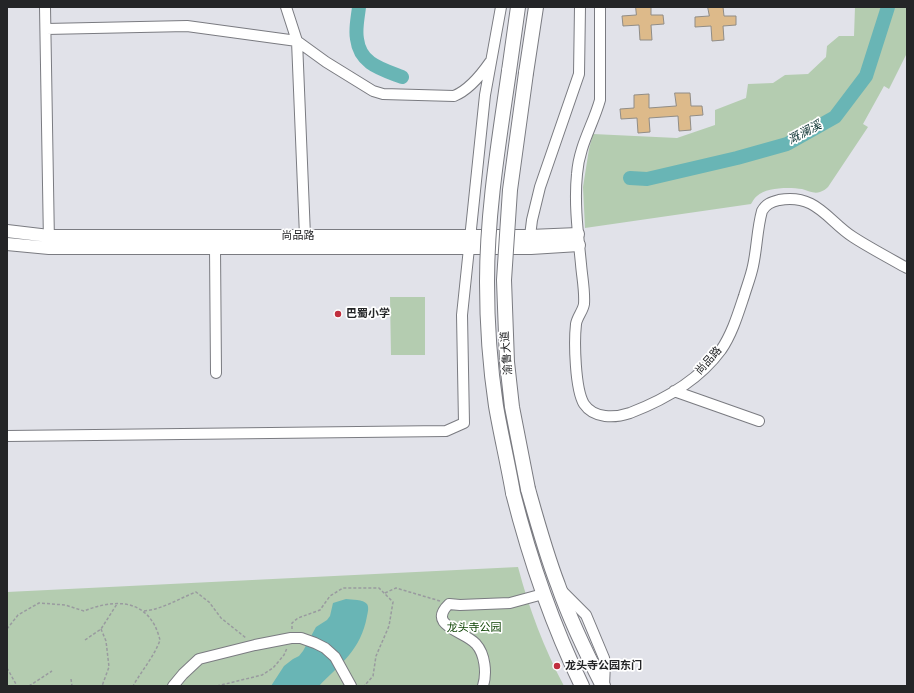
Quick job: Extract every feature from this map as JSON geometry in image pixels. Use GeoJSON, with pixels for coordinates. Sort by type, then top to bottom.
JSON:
{"type":"FeatureCollection","features":[{"type":"Feature","properties":{"kind":"highway","name":"渝鲁大道"},"geometry":{"type":"LineString","coordinates":[[518,7],[493,188],[488,240],[487,283],[491,365],[497,407],[513,493],[529,550],[557,632],[582,686]]}},
{"type":"Feature","properties":{"kind":"highway","name":"渝鲁大道"},"geometry":{"type":"LineString","coordinates":[[536,7],[510,190],[504,280],[507,362],[512,407],[528,489],[538,526],[558,586],[575,628],[603,686]]}},
{"type":"Feature","properties":{"kind":"main road","name":"尚品路"},"geometry":{"type":"LineString","coordinates":[[7,231],[49,236],[305,236],[469,242],[531,248],[579,240]]}},
{"type":"Feature","properties":{"kind":"main road","name":"尚品路"},"geometry":{"type":"LineString","coordinates":[[7,244],[49,248],[215,248],[469,242],[530,236],[579,240]]}},
{"type":"Feature","properties":{"kind":"street"},"geometry":{"type":"LineString","coordinates":[[45,7],[49,248]]}},
{"type":"Feature","properties":{"kind":"street"},"geometry":{"type":"LineString","coordinates":[[286,7],[297,41],[305,236]]}},
{"type":"Feature","properties":{"kind":"street"},"geometry":{"type":"LineString","coordinates":[[7,436],[446,431],[464,423],[462,315],[485,95],[501,7]]}},
{"type":"Feature","properties":{"kind":"street"},"geometry":{"type":"LineString","coordinates":[[530,236],[532,220],[540,187],[578,74],[580,7]]}},
{"type":"Feature","properties":{"kind":"street"},"geometry":{"type":"LineString","coordinates":[[579,240],[576,190],[577,173],[581,151],[600,100],[600,7]]}},
{"type":"Feature","properties":{"kind":"street"},"geometry":{"type":"LineString","coordinates":[[46,29],[187,26],[297,41],[326,62],[373,91],[383,94],[454,96],[462,93],[484,71],[491,60]]}},
{"type":"Feature","properties":{"kind":"street","name":"尚品路"},"geometry":{"type":"LineString","coordinates":[[579,240],[584,292],[584,306],[576,323],[580,394],[585,405],[593,412],[603,416],[629,413],[659,400],[685,386],[709,364],[722,349],[737,319],[753,268],[762,211],[765,205],[783,199],[795,199],[805,202],[818,208],[853,237],[907,268]]}},
{"type":"Feature","properties":{"kind":"street"},"geometry":{"type":"LineString","coordinates":[[215,248],[216,373]]}},
{"type":"Feature","properties":{"kind":"street"},"geometry":{"type":"LineString","coordinates":[[674,391],[759,421]]}},
{"type":"Feature","properties":{"kind":"street"},"geometry":{"type":"LineString","coordinates":[[483,686],[485,672],[482,653],[476,644],[448,627],[443,621],[443,610],[449,604],[510,603],[543,594]]}},
{"type":"Feature","properties":{"kind":"street"},"geometry":{"type":"LineString","coordinates":[[173,686],[199,659],[255,644],[291,638],[301,638],[325,648],[336,657],[351,686]]}},
{"type":"Feature","properties":{"kind":"path"},"geometry":{"type":"LineString","coordinates":[[217,686],[262,675],[273,668],[284,655],[291,638],[292,623],[298,618],[320,610],[330,596],[343,588],[379,588],[393,602],[389,626],[376,656],[373,676],[364,686]]}},
{"type":"Feature","properties":{"kind":"path"},"geometry":{"type":"LineString","coordinates":[[385,594],[396,588],[449,604]]}},
{"type":"Feature","properties":{"kind":"path"},"geometry":{"type":"LineString","coordinates":[[143,611],[154,610],[196,592],[209,602],[221,618],[255,644]]}},
{"type":"Feature","properties":{"kind":"path"},"geometry":{"type":"LineString","coordinates":[[7,629],[18,614],[39,603],[65,605],[84,611],[96,606],[109,604],[130,604],[143,611],[155,625],[160,640],[155,653],[140,673],[133,686]]}},
{"type":"Feature","properties":{"kind":"path"},"geometry":{"type":"LineString","coordinates":[[85,640],[101,629],[117,604]]}},
{"type":"Feature","properties":{"kind":"path"},"geometry":{"type":"LineString","coordinates":[[101,629],[106,641],[109,667],[102,686]]}},
{"type":"Feature","properties":{"kind":"path"},"geometry":{"type":"LineString","coordinates":[[7,668],[18,686]]}},
{"type":"Feature","properties":{"kind":"path"},"geometry":{"type":"LineString","coordinates":[[29,686],[52,670]]}},
{"type":"Feature","properties":{"kind":"path"},"geometry":{"type":"LineString","coordinates":[[71,679],[72,686]]}},
{"type":"Feature","properties":{"kind":"green space"},"geometry":{"type":"Polygon","coordinates":[[[855,7],[907,7],[907,53],[889,89],[884,86],[863,124],[868,127],[828,187],[821,192],[816,193],[797,188],[772,189],[761,193],[751,204],[585,228],[583,187],[593,134],[677,138],[715,125],[715,110],[746,98],[748,84],[773,83],[785,75],[808,74],[826,57],[827,46],[839,36],[854,36],[855,7]]]}},
{"type":"Feature","properties":{"kind":"green space"},"geometry":{"type":"Polygon","coordinates":[[[390,297],[425,297],[425,355],[391,355],[390,297]]]}},
{"type":"Feature","properties":{"kind":"green space","name":"龙头寺公园"},"geometry":{"type":"Polygon","coordinates":[[[518,567],[538,628],[564,686],[7,686],[7,592],[518,567]]]}},
{"type":"Feature","properties":{"kind":"water"},"geometry":{"type":"Polygon","coordinates":[[[346,599],[363,601],[367,604],[368,608],[364,628],[360,638],[349,655],[319,686],[271,686],[284,666],[299,656],[303,651],[316,627],[327,620],[330,616],[333,603],[346,599]]]}},
{"type":"Feature","properties":{"kind":"building"},"geometry":{"type":"Polygon","coordinates":[[[636,7],[651,7],[651,15],[663,15],[664,24],[651,25],[652,40],[640,40],[639,25],[623,26],[622,16],[636,15],[636,7]]]}},
{"type":"Feature","properties":{"kind":"building"},"geometry":{"type":"Polygon","coordinates":[[[708,7],[723,7],[724,16],[736,16],[736,25],[723,26],[724,40],[712,41],[711,26],[695,27],[695,17],[709,16],[708,7]]]}},
{"type":"Feature","properties":{"kind":"building"},"geometry":{"type":"Polygon","coordinates":[[[675,93],[690,93],[691,106],[702,106],[703,115],[690,116],[691,130],[679,131],[678,116],[649,118],[650,132],[638,133],[637,118],[621,119],[620,109],[634,108],[634,95],[649,94],[649,108],[676,106],[675,93]]]}},
{"type":"Feature","properties":{"kind":"waterway","name":"溉澜溪"},"geometry":{"type":"LineString","coordinates":[[359,7],[356,35],[362,54],[367,60],[379,68],[402,77]]}},
{"type":"Feature","properties":{"kind":"waterway","name":"溉澜溪"},"geometry":{"type":"LineString","coordinates":[[630,178],[647,179],[737,158],[787,144],[835,117],[866,76],[888,7]]}},
{"type":"Feature","properties":{"kind":"place","name":"巴蜀小学"},"geometry":{"type":"Point","coordinates":[338,314]}},
{"type":"Feature","properties":{"kind":"place","name":"龙头寺公园东门"},"geometry":{"type":"Point","coordinates":[557,666]}}]}
